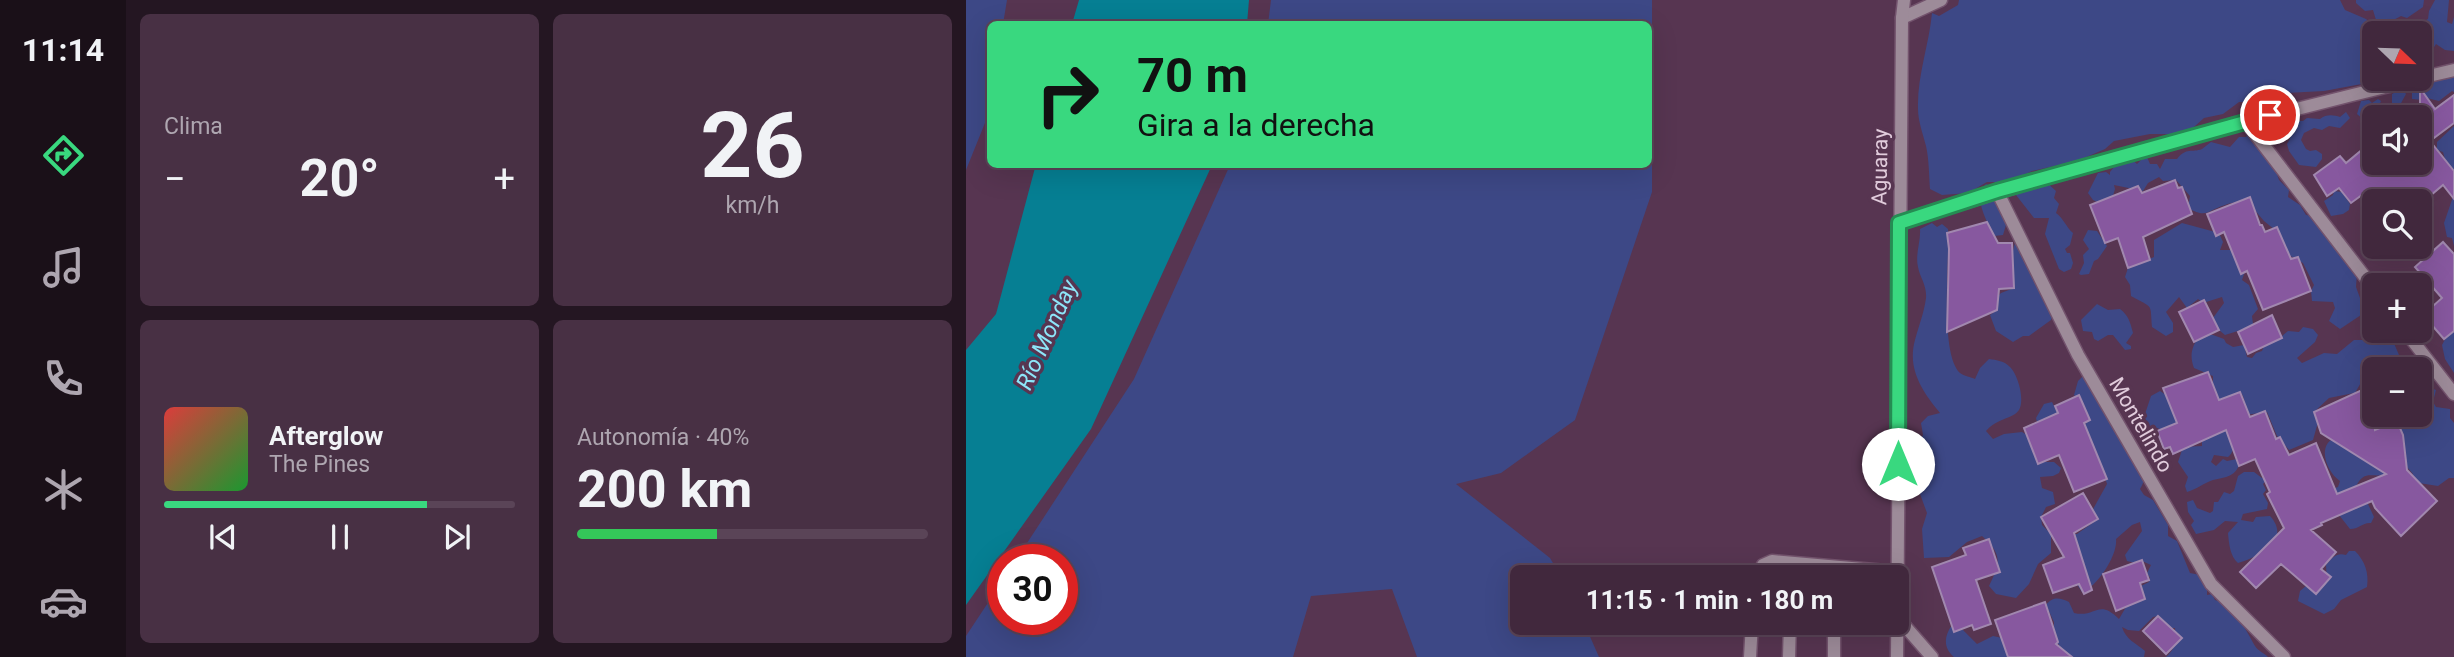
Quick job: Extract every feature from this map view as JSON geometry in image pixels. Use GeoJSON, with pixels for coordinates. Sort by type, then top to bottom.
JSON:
{"type":"FeatureCollection","features":[{"type":"Feature","properties":{"kind":"street","name":"Aguaray"},"geometry":{"type":"LineString","coordinates":[[1897,565],[1899,223],[1904,0]]}},
{"type":"Feature","properties":{"kind":"street"},"geometry":{"type":"LineString","coordinates":[[1902,18],[1941,0]]}},
{"type":"Feature","properties":{"kind":"street"},"geometry":{"type":"LineString","coordinates":[[2432,75],[2454,70]]}},
{"type":"Feature","properties":{"kind":"street"},"geometry":{"type":"LineString","coordinates":[[1899,223],[1997,191],[2245,121],[2366,91]]}},
{"type":"Feature","properties":{"kind":"street"},"geometry":{"type":"LineString","coordinates":[[2245,121],[2362,273]]}},
{"type":"Feature","properties":{"kind":"street","name":"Montelindo"},"geometry":{"type":"LineString","coordinates":[[1997,191],[2078,355],[2211,584],[2284,657]]}},
{"type":"Feature","properties":{"kind":"street"},"geometry":{"type":"LineString","coordinates":[[2415,343],[2454,394]]}},
{"type":"Feature","properties":{"kind":"street"},"geometry":{"type":"LineString","coordinates":[[1763,565],[1772,561],[1817,565]]}},
{"type":"Feature","properties":{"kind":"street"},"geometry":{"type":"LineString","coordinates":[[1909,631],[1932,657]]}},
{"type":"Feature","properties":{"kind":"street"},"geometry":{"type":"LineString","coordinates":[[1750,657],[1751,635]]}},
{"type":"Feature","properties":{"kind":"street"},"geometry":{"type":"LineString","coordinates":[[1789,657],[1790,635]]}},
{"type":"Feature","properties":{"kind":"street"},"geometry":{"type":"LineString","coordinates":[[1834,635],[1834,657]]}},
{"type":"Feature","properties":{"kind":"street","name":"Aguaray"},"geometry":{"type":"LineString","coordinates":[[1897,635],[1897,657]]}},
{"type":"Feature","properties":{"kind":"shaded area"},"geometry":{"type":"Polygon","coordinates":[[[966,0],[1007,0],[1004,21],[987,21],[987,118],[966,170],[966,0]]]}},
{"type":"Feature","properties":{"kind":"shaded area"},"geometry":{"type":"Polygon","coordinates":[[[1271,0],[1652,0],[1652,21],[1268,21],[1271,0]]]}},
{"type":"Feature","properties":{"kind":"shaded area"},"geometry":{"type":"Polygon","coordinates":[[[1959,0],[2340,0],[2345,10],[2368,21],[2362,21],[2362,84],[2324,91],[2285,93],[2259,102],[2239,102],[2223,114],[2204,118],[2186,134],[2150,134],[2114,141],[2105,149],[2077,161],[2032,171],[2008,182],[1987,182],[1968,193],[1942,195],[1930,189],[1927,151],[1918,114],[1918,97],[1932,13],[1939,16],[1958,5],[1959,0]]]}},
{"type":"Feature","properties":{"kind":"shaded area"},"geometry":{"type":"Polygon","coordinates":[[[2356,0],[2424,0],[2423,7],[2407,18],[2401,16],[2392,21],[2376,20],[2373,10],[2365,11],[2356,0]]]}},
{"type":"Feature","properties":{"kind":"shaded area"},"geometry":{"type":"Polygon","coordinates":[[[2435,0],[2449,0],[2447,22],[2452,24],[2454,17],[2454,51],[2445,50],[2436,44],[2432,50],[2432,21],[2424,21],[2428,19],[2435,0]]]}},
{"type":"Feature","properties":{"kind":"shaded area"},"geometry":{"type":"Polygon","coordinates":[[[2452,72],[2454,92],[2439,101],[2427,98],[2412,99],[2412,91],[2432,91],[2432,79],[2452,72]]]}},
{"type":"Feature","properties":{"kind":"shaded area"},"geometry":{"type":"Polygon","coordinates":[[[2404,91],[2406,94],[2400,105],[2391,105],[2392,94],[2404,91]]]}},
{"type":"Feature","properties":{"kind":"shaded area"},"geometry":{"type":"Polygon","coordinates":[[[2361,101],[2381,101],[2379,105],[2362,105],[2362,118],[2357,114],[2361,101]]]}},
{"type":"Feature","properties":{"kind":"shaded area"},"geometry":{"type":"Polygon","coordinates":[[[2346,112],[2350,118],[2340,128],[2314,128],[2304,133],[2301,140],[2306,149],[2316,150],[2322,154],[2322,159],[2316,167],[2299,165],[2287,144],[2290,139],[2289,125],[2293,121],[2307,118],[2320,119],[2330,115],[2340,117],[2346,112]]]}},
{"type":"Feature","properties":{"kind":"shaded area"},"geometry":{"type":"Polygon","coordinates":[[[2454,126],[2454,171],[2443,152],[2437,150],[2437,142],[2454,126]]]}},
{"type":"Feature","properties":{"kind":"shaded area"},"geometry":{"type":"Polygon","coordinates":[[[2249,132],[2263,134],[2279,180],[2289,190],[2288,197],[2300,205],[2306,215],[2315,216],[2357,272],[2356,287],[2362,304],[2362,313],[2340,329],[2329,321],[2335,308],[2333,302],[2312,301],[2311,291],[2314,285],[2303,263],[2280,250],[2280,234],[2264,221],[2247,201],[2230,203],[2199,213],[2188,208],[2190,196],[2176,180],[2163,181],[2159,177],[2148,183],[2143,191],[2114,185],[2112,199],[2101,204],[2093,200],[2088,193],[2098,173],[2106,172],[2110,175],[2123,156],[2137,164],[2147,157],[2150,164],[2157,164],[2160,169],[2165,159],[2177,159],[2183,153],[2202,149],[2211,142],[2230,147],[2239,137],[2246,137],[2249,132]]]}},
{"type":"Feature","properties":{"kind":"shaded area"},"geometry":{"type":"Polygon","coordinates":[[[1229,168],[1652,168],[1652,192],[1575,420],[1501,473],[1456,484],[1550,558],[1554,565],[1510,565],[1510,635],[1589,635],[1599,657],[1417,657],[1392,589],[1311,596],[1293,657],[966,657],[966,636],[987,604],[987,635],[1078,635],[1078,544],[1026,544],[1134,379],[1229,168]]]}},
{"type":"Feature","properties":{"kind":"shaded area"},"geometry":{"type":"Polygon","coordinates":[[[2036,175],[2056,191],[2054,198],[2059,204],[2056,213],[2073,233],[2070,245],[2065,249],[2070,253],[2073,263],[2071,269],[2064,272],[2059,269],[2045,234],[2049,218],[2034,218],[2016,195],[2022,181],[2036,175]]]}},
{"type":"Feature","properties":{"kind":"shaded area"},"geometry":{"type":"Polygon","coordinates":[[[1986,184],[2000,190],[2011,220],[2003,235],[1994,236],[1980,202],[1980,190],[1986,184]]]}},
{"type":"Feature","properties":{"kind":"shaded area"},"geometry":{"type":"Polygon","coordinates":[[[2334,191],[2342,192],[2350,204],[2349,210],[2343,214],[2331,216],[2324,201],[2333,195],[2334,191]]]}},
{"type":"Feature","properties":{"kind":"shaded area"},"geometry":{"type":"Polygon","coordinates":[[[2454,194],[2454,246],[2452,238],[2447,237],[2444,223],[2454,194]]]}},
{"type":"Feature","properties":{"kind":"shaded area"},"geometry":{"type":"Polygon","coordinates":[[[1932,223],[1937,227],[1942,224],[1948,229],[1947,304],[1954,362],[1960,373],[1975,379],[1980,368],[1989,359],[2003,362],[2013,371],[2020,387],[2019,410],[1986,431],[1993,439],[2004,434],[2022,432],[2027,435],[2042,462],[2054,462],[2061,468],[2059,473],[2053,476],[2040,477],[2042,488],[2053,492],[2055,504],[2046,507],[2041,517],[2042,525],[2051,534],[2051,553],[2038,564],[2029,584],[2016,598],[1996,594],[1989,586],[1998,559],[1993,548],[1982,536],[1967,542],[1949,557],[1924,558],[1922,529],[1927,513],[1920,494],[1924,476],[1917,446],[1923,435],[1921,423],[1928,416],[1940,413],[1918,379],[1913,351],[1926,298],[1917,262],[1920,229],[1932,223]]]}},
{"type":"Feature","properties":{"kind":"shaded area"},"geometry":{"type":"Polygon","coordinates":[[[2182,223],[2219,233],[2223,242],[2220,250],[2231,250],[2240,255],[2246,268],[2242,280],[2249,285],[2258,309],[2252,316],[2253,324],[2245,333],[2241,330],[2225,335],[2219,330],[2213,318],[2224,303],[2222,297],[2203,303],[2198,299],[2187,308],[2179,297],[2166,312],[2173,323],[2173,332],[2166,336],[2152,327],[2149,307],[2131,296],[2130,285],[2125,277],[2128,268],[2154,257],[2154,240],[2182,223]]]}},
{"type":"Feature","properties":{"kind":"shaded area"},"geometry":{"type":"Polygon","coordinates":[[[2088,230],[2097,231],[2107,246],[2094,261],[2089,274],[2081,275],[2083,255],[2089,249],[2083,240],[2088,230]]]}},
{"type":"Feature","properties":{"kind":"shaded area"},"geometry":{"type":"Polygon","coordinates":[[[2016,239],[2053,315],[2051,320],[2029,336],[2023,336],[2013,342],[1996,331],[1990,315],[1997,310],[1996,298],[2014,288],[2011,258],[2016,239]]]}},
{"type":"Feature","properties":{"kind":"shaded area"},"geometry":{"type":"Polygon","coordinates":[[[2097,304],[2108,310],[2120,309],[2125,314],[2133,333],[2126,343],[2131,349],[2125,350],[2113,335],[2098,341],[2094,339],[2092,332],[2083,331],[2081,320],[2097,304]]]}},
{"type":"Feature","properties":{"kind":"shaded area"},"geometry":{"type":"Polygon","coordinates":[[[2303,327],[2313,329],[2318,335],[2315,342],[2297,358],[2302,363],[2324,353],[2337,354],[2354,340],[2362,340],[2362,343],[2394,343],[2400,357],[2362,357],[2362,381],[2355,393],[2362,401],[2362,410],[2354,393],[2329,398],[2314,412],[2318,422],[2313,440],[2289,450],[2277,436],[2267,412],[2245,415],[2244,400],[2240,392],[2164,434],[2158,428],[2149,429],[2142,426],[2141,418],[2151,396],[2160,391],[2166,395],[2213,384],[2213,376],[2194,368],[2192,363],[2192,351],[2200,335],[2213,335],[2224,339],[2233,347],[2244,345],[2247,357],[2252,358],[2262,351],[2266,341],[2276,341],[2288,331],[2299,332],[2303,327]]]}},
{"type":"Feature","properties":{"kind":"shaded area"},"geometry":{"type":"Polygon","coordinates":[[[2454,328],[2454,373],[2445,359],[2442,345],[2450,330],[2454,328]]]}},
{"type":"Feature","properties":{"kind":"shaded area"},"geometry":{"type":"Polygon","coordinates":[[[2085,374],[2100,383],[2114,405],[2122,431],[2131,434],[2145,467],[2144,481],[2140,489],[2153,500],[2168,525],[2168,536],[2177,541],[2190,573],[2200,575],[2207,587],[2207,595],[2212,594],[2215,600],[2234,613],[2256,648],[2268,657],[2166,657],[2175,644],[2175,628],[2170,628],[2158,616],[2153,617],[2139,631],[2122,627],[2129,638],[2145,651],[2144,657],[2072,657],[2059,649],[2059,644],[2020,657],[1954,657],[1948,650],[1946,638],[1952,625],[1963,630],[1977,644],[1993,636],[2002,638],[2054,629],[2054,622],[2046,605],[2054,599],[2069,602],[2074,613],[2101,609],[2119,619],[2141,586],[2149,582],[2147,573],[2151,565],[2142,561],[2127,561],[2125,555],[2142,531],[2140,522],[2132,525],[2116,539],[2114,553],[2094,584],[2082,592],[2078,586],[2073,534],[2098,519],[2092,511],[2107,484],[2099,458],[2094,456],[2083,426],[2088,421],[2085,410],[2074,395],[2078,381],[2085,374]]]}},
{"type":"Feature","properties":{"kind":"shaded area"},"geometry":{"type":"Polygon","coordinates":[[[2432,388],[2436,390],[2433,402],[2436,407],[2450,409],[2450,418],[2454,423],[2454,478],[2449,478],[2438,486],[2419,483],[2413,479],[2413,474],[2406,466],[2384,475],[2367,475],[2355,488],[2367,502],[2374,517],[2371,523],[2350,529],[2332,506],[2330,490],[2338,487],[2340,481],[2327,464],[2327,445],[2338,437],[2402,436],[2400,428],[2432,427],[2432,388]]]}},
{"type":"Feature","properties":{"kind":"shaded area"},"geometry":{"type":"Polygon","coordinates":[[[2052,402],[2060,418],[2037,422],[2036,418],[2044,404],[2052,402]]]}},
{"type":"Feature","properties":{"kind":"shaded area"},"geometry":{"type":"Polygon","coordinates":[[[2224,421],[2233,449],[2228,457],[2214,455],[2211,462],[2216,466],[2223,459],[2237,459],[2240,462],[2236,471],[2230,476],[2210,481],[2187,492],[2185,486],[2188,477],[2178,462],[2183,447],[2202,446],[2202,435],[2224,421]]]}},
{"type":"Feature","properties":{"kind":"shaded area"},"geometry":{"type":"Polygon","coordinates":[[[2244,472],[2254,472],[2262,478],[2268,478],[2263,484],[2266,490],[2263,494],[2268,503],[2267,509],[2243,514],[2241,520],[2253,522],[2256,517],[2270,516],[2276,525],[2277,533],[2275,540],[2263,552],[2238,563],[2229,545],[2228,533],[2238,522],[2225,521],[2214,530],[2196,534],[2191,525],[2194,521],[2188,512],[2187,502],[2193,500],[2197,508],[2210,513],[2213,511],[2214,502],[2218,502],[2224,492],[2230,494],[2234,491],[2238,476],[2244,472]]]}},
{"type":"Feature","properties":{"kind":"shaded area"},"geometry":{"type":"Polygon","coordinates":[[[2349,551],[2355,551],[2364,563],[2367,587],[2341,600],[2334,609],[2324,614],[2298,601],[2300,591],[2306,586],[2312,591],[2327,582],[2326,565],[2334,556],[2346,555],[2349,551]]]}},
{"type":"Feature","properties":{"kind":"water"},"geometry":{"type":"Polygon","coordinates":[[[1079,0],[1249,0],[1247,21],[1073,21],[1079,0]]]}},
{"type":"Feature","properties":{"kind":"water","name":"Río Monday"},"geometry":{"type":"Polygon","coordinates":[[[1035,168],[1211,168],[1091,429],[1009,544],[987,544],[987,575],[966,605],[966,350],[996,314],[1035,168]]]}},
{"type":"Feature","properties":{"kind":"building"},"geometry":{"type":"Polygon","coordinates":[[[2420,91],[2422,91],[2435,109],[2454,95],[2454,123],[2432,140],[2432,105],[2420,105],[2420,91]]]}},
{"type":"Feature","properties":{"kind":"building"},"geometry":{"type":"Polygon","coordinates":[[[2432,144],[2454,171],[2454,199],[2443,185],[2432,194],[2432,189],[2362,189],[2362,195],[2351,203],[2339,188],[2327,196],[2314,175],[2340,156],[2346,163],[2362,150],[2362,175],[2432,175],[2432,144]]]}},
{"type":"Feature","properties":{"kind":"building"},"geometry":{"type":"Polygon","coordinates":[[[2175,180],[2178,188],[2182,187],[2192,214],[2143,237],[2150,260],[2128,268],[2118,238],[2105,243],[2090,205],[2138,186],[2142,193],[2175,180]]]}},
{"type":"Feature","properties":{"kind":"building"},"geometry":{"type":"Polygon","coordinates":[[[2250,197],[2265,232],[2277,227],[2291,259],[2298,257],[2311,291],[2263,310],[2247,271],[2241,274],[2224,232],[2216,236],[2207,214],[2250,197]]]}},
{"type":"Feature","properties":{"kind":"building"},"geometry":{"type":"Polygon","coordinates":[[[1987,222],[1998,243],[2012,243],[2014,288],[1999,289],[1997,310],[1947,332],[1947,233],[1987,222]]]}},
{"type":"Feature","properties":{"kind":"building"},"geometry":{"type":"Polygon","coordinates":[[[2443,242],[2454,254],[2454,331],[2444,339],[2432,325],[2432,307],[2442,298],[2432,287],[2432,273],[2420,273],[2415,267],[2424,259],[2432,259],[2432,252],[2443,242]]]}},
{"type":"Feature","properties":{"kind":"building"},"geometry":{"type":"Polygon","coordinates":[[[2204,300],[2219,330],[2194,342],[2179,312],[2204,300]]]}},
{"type":"Feature","properties":{"kind":"building"},"geometry":{"type":"Polygon","coordinates":[[[2272,315],[2282,338],[2248,354],[2238,332],[2272,315]]]}},
{"type":"Feature","properties":{"kind":"building"},"geometry":{"type":"Polygon","coordinates":[[[2208,372],[2219,400],[2240,392],[2250,417],[2265,411],[2276,439],[2280,437],[2289,455],[2316,443],[2337,494],[2386,474],[2321,433],[2314,412],[2362,390],[2362,427],[2375,427],[2375,430],[2400,427],[2407,470],[2437,501],[2401,536],[2375,508],[2372,501],[2311,530],[2336,552],[2321,569],[2331,577],[2316,594],[2281,564],[2256,588],[2240,572],[2284,528],[2267,494],[2270,492],[2255,459],[2239,466],[2226,430],[2173,454],[2170,447],[2164,449],[2157,431],[2177,423],[2163,388],[2208,372]]]}},
{"type":"Feature","properties":{"kind":"building"},"geometry":{"type":"Polygon","coordinates":[[[2079,395],[2090,420],[2084,423],[2107,479],[2074,492],[2059,455],[2038,464],[2024,428],[2058,413],[2055,406],[2079,395]]]}},
{"type":"Feature","properties":{"kind":"building"},"geometry":{"type":"Polygon","coordinates":[[[2083,493],[2098,519],[2074,533],[2092,590],[2084,594],[2079,584],[2053,593],[2043,565],[2064,557],[2041,517],[2083,493]]]}},
{"type":"Feature","properties":{"kind":"building"},"geometry":{"type":"Polygon","coordinates":[[[1989,539],[2000,572],[1976,580],[1991,624],[1974,630],[1972,625],[1954,632],[1932,567],[1966,555],[1963,548],[1989,539]]]}},
{"type":"Feature","properties":{"kind":"building"},"geometry":{"type":"Polygon","coordinates":[[[2142,560],[2149,580],[2140,583],[2145,599],[2116,611],[2103,574],[2142,560]]]}},
{"type":"Feature","properties":{"kind":"building"},"geometry":{"type":"Polygon","coordinates":[[[2045,602],[2058,642],[2056,644],[2072,657],[2008,657],[1995,620],[2045,602]]]}},
{"type":"Feature","properties":{"kind":"building"},"geometry":{"type":"Polygon","coordinates":[[[2158,616],[2182,638],[2166,654],[2143,631],[2158,616]]]}},
{"type":"Feature","properties":{"kind":"route"},"geometry":{"type":"LineString","coordinates":[[1898,464],[1899,223],[1997,191],[2270,115]]}}]}
